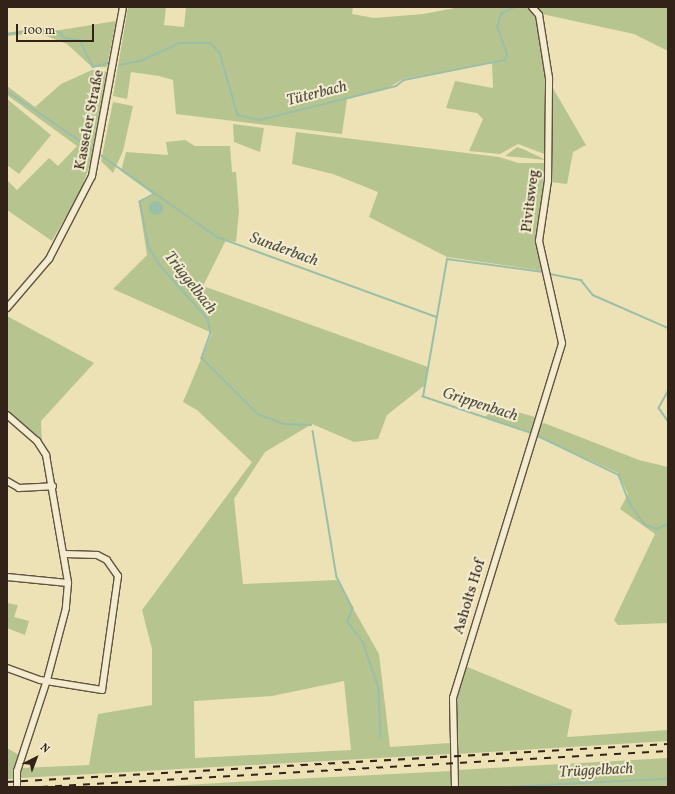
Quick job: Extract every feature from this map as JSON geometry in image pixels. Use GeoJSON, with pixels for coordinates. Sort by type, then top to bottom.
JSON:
{"type":"FeatureCollection","features":[{"type":"Feature","properties":{"kind":"street","name":"Kasseler Straße"},"geometry":{"type":"LineString","coordinates":[[7,308],[52,254],[84,195],[97,161],[100,147],[124,7]]}},
{"type":"Feature","properties":{"kind":"street","name":"Pivitsweg"},"geometry":{"type":"LineString","coordinates":[[532,7],[538,15],[549,78],[548,181],[539,242],[562,339],[538,419]]}},
{"type":"Feature","properties":{"kind":"street"},"geometry":{"type":"LineString","coordinates":[[7,415],[42,447],[52,486],[65,554],[68,583],[66,608],[47,680],[17,771],[17,787]]}},
{"type":"Feature","properties":{"kind":"street","name":"Asholts Hof"},"geometry":{"type":"LineString","coordinates":[[455,786],[453,698],[538,419]]}},
{"type":"Feature","properties":{"kind":"street"},"geometry":{"type":"LineString","coordinates":[[8,483],[27,489],[52,486]]}},
{"type":"Feature","properties":{"kind":"street"},"geometry":{"type":"LineString","coordinates":[[7,668],[47,680],[102,690],[119,586],[113,567],[102,557],[89,552],[65,554]]}},
{"type":"Feature","properties":{"kind":"street"},"geometry":{"type":"LineString","coordinates":[[7,577],[68,583]]}},
{"type":"Feature","properties":{"kind":"shaded area"},"geometry":{"type":"Polygon","coordinates":[[[128,7],[166,7],[164,25],[184,27],[186,7],[353,7],[352,14],[374,18],[423,14],[460,7],[529,7],[538,22],[545,69],[547,155],[518,144],[500,154],[469,151],[483,119],[477,113],[446,108],[455,81],[493,88],[492,63],[403,79],[386,89],[347,99],[342,134],[176,114],[173,80],[159,76],[131,72],[127,99],[113,96],[128,7]]]}},
{"type":"Feature","properties":{"kind":"shaded area"},"geometry":{"type":"Polygon","coordinates":[[[535,7],[668,7],[668,51],[634,34],[542,14],[535,7]]]}},
{"type":"Feature","properties":{"kind":"shaded area"},"geometry":{"type":"Polygon","coordinates":[[[116,21],[107,67],[92,67],[67,44],[39,33],[7,36],[7,33],[41,27],[54,31],[116,21]]]}},
{"type":"Feature","properties":{"kind":"shaded area"},"geometry":{"type":"Polygon","coordinates":[[[92,70],[109,72],[95,150],[81,190],[52,241],[7,210],[7,180],[17,190],[49,158],[58,166],[77,146],[7,95],[7,86],[35,107],[61,84],[92,70]]]}},
{"type":"Feature","properties":{"kind":"shaded area"},"geometry":{"type":"Polygon","coordinates":[[[550,83],[586,145],[573,152],[567,184],[550,182],[550,83]]]}},
{"type":"Feature","properties":{"kind":"shaded area"},"geometry":{"type":"Polygon","coordinates":[[[7,99],[51,135],[19,174],[7,165],[7,99]]]}},
{"type":"Feature","properties":{"kind":"shaded area"},"geometry":{"type":"Polygon","coordinates":[[[113,102],[133,106],[123,151],[113,173],[101,161],[113,102]]]}},
{"type":"Feature","properties":{"kind":"shaded area"},"geometry":{"type":"Polygon","coordinates":[[[233,124],[264,128],[260,152],[234,142],[233,124]]]}},
{"type":"Feature","properties":{"kind":"shaded area"},"geometry":{"type":"Polygon","coordinates":[[[296,132],[499,157],[518,163],[544,163],[546,181],[536,241],[544,271],[447,257],[369,217],[378,192],[333,174],[292,164],[296,132]]]}},
{"type":"Feature","properties":{"kind":"shaded area"},"geometry":{"type":"Polygon","coordinates":[[[185,140],[195,146],[230,146],[232,172],[236,172],[239,211],[236,242],[226,240],[203,286],[428,367],[425,385],[387,415],[378,439],[354,442],[312,424],[265,452],[234,499],[243,584],[337,580],[379,654],[390,747],[450,743],[451,754],[20,778],[22,768],[89,765],[98,714],[152,705],[152,649],[142,610],[252,462],[197,410],[183,402],[212,333],[113,289],[147,255],[139,203],[154,195],[121,171],[126,152],[168,155],[166,142],[185,140]],[[344,681],[272,696],[194,701],[195,758],[351,750],[344,681]]]}},
{"type":"Feature","properties":{"kind":"shaded area"},"geometry":{"type":"Polygon","coordinates":[[[517,147],[523,149],[546,160],[505,156],[517,147]]]}},
{"type":"Feature","properties":{"kind":"shaded area"},"geometry":{"type":"Polygon","coordinates":[[[153,201],[159,201],[163,205],[163,211],[159,215],[153,215],[149,211],[149,205],[153,201]]]}},
{"type":"Feature","properties":{"kind":"shaded area"},"geometry":{"type":"Polygon","coordinates":[[[7,316],[94,363],[41,421],[42,441],[7,411],[7,316]]]}},
{"type":"Feature","properties":{"kind":"shaded area"},"geometry":{"type":"Polygon","coordinates":[[[497,406],[535,417],[531,432],[485,417],[497,406]]]}},
{"type":"Feature","properties":{"kind":"shaded area"},"geometry":{"type":"Polygon","coordinates":[[[544,423],[639,460],[668,467],[668,623],[618,625],[614,620],[655,534],[620,509],[628,494],[618,473],[535,435],[539,425],[544,423]]]}},
{"type":"Feature","properties":{"kind":"shaded area"},"geometry":{"type":"Polygon","coordinates":[[[7,603],[18,605],[14,617],[29,621],[25,635],[7,628],[7,603]]]}},
{"type":"Feature","properties":{"kind":"shaded area"},"geometry":{"type":"Polygon","coordinates":[[[465,666],[572,710],[567,737],[668,730],[668,741],[457,754],[456,698],[465,666]]]}},
{"type":"Feature","properties":{"kind":"shaded area"},"geometry":{"type":"Polygon","coordinates":[[[7,748],[19,755],[14,779],[7,779],[7,748]]]}},
{"type":"Feature","properties":{"kind":"shaded area"},"geometry":{"type":"Polygon","coordinates":[[[668,758],[668,787],[458,787],[457,770],[668,758]]]}},
{"type":"Feature","properties":{"kind":"shaded area"},"geometry":{"type":"Polygon","coordinates":[[[452,771],[453,787],[153,787],[235,782],[452,771]]]}},
{"type":"Feature","properties":{"kind":"waterway","name":"Tüterbach"},"geometry":{"type":"LineString","coordinates":[[120,65],[143,60],[180,43],[211,43],[220,53],[238,115],[260,120],[396,86],[404,80],[505,60],[507,54],[497,27],[501,14],[515,7]]}},
{"type":"Feature","properties":{"kind":"waterway","name":"Tüterbach"},"geometry":{"type":"LineString","coordinates":[[7,34],[41,29],[59,32],[65,38],[80,40],[93,67],[108,63]]}},
{"type":"Feature","properties":{"kind":"waterway","name":"Sunderbach"},"geometry":{"type":"LineString","coordinates":[[7,91],[95,151]]}},
{"type":"Feature","properties":{"kind":"waterway","name":"Sunderbach"},"geometry":{"type":"LineString","coordinates":[[98,153],[217,237],[437,317]]}},
{"type":"Feature","properties":{"kind":"waterway","name":"Trüggelbach"},"geometry":{"type":"LineString","coordinates":[[155,194],[140,202],[149,247],[160,265],[208,319],[211,333],[202,358],[258,414],[284,424],[311,425]]}},
{"type":"Feature","properties":{"kind":"waterway","name":"Trüggelbach"},"geometry":{"type":"LineString","coordinates":[[530,433],[423,397],[447,259],[543,272]]}},
{"type":"Feature","properties":{"kind":"waterway","name":"Sunderbach"},"geometry":{"type":"LineString","coordinates":[[550,274],[581,280],[593,295],[668,328]]}},
{"type":"Feature","properties":{"kind":"waterway","name":"Sunderbach"},"geometry":{"type":"LineString","coordinates":[[668,392],[659,408],[668,421]]}},
{"type":"Feature","properties":{"kind":"waterway","name":"Trüggelbach"},"geometry":{"type":"LineString","coordinates":[[313,431],[337,577],[353,608],[348,622],[363,642],[379,688],[381,738]]}},
{"type":"Feature","properties":{"kind":"waterway","name":"Grippenbach"},"geometry":{"type":"LineString","coordinates":[[536,435],[619,475],[630,503],[644,524],[657,529],[668,524]]}},
{"type":"Feature","properties":{"kind":"waterway","name":"Trüggelbach"},"geometry":{"type":"LineString","coordinates":[[502,787],[668,779]]}},
{"type":"Feature","properties":{"kind":"railway"},"geometry":{"type":"LineString","coordinates":[[7,782],[668,744]]}},
{"type":"Feature","properties":{"kind":"railway"},"geometry":{"type":"LineString","coordinates":[[41,787],[668,751]]}}]}
